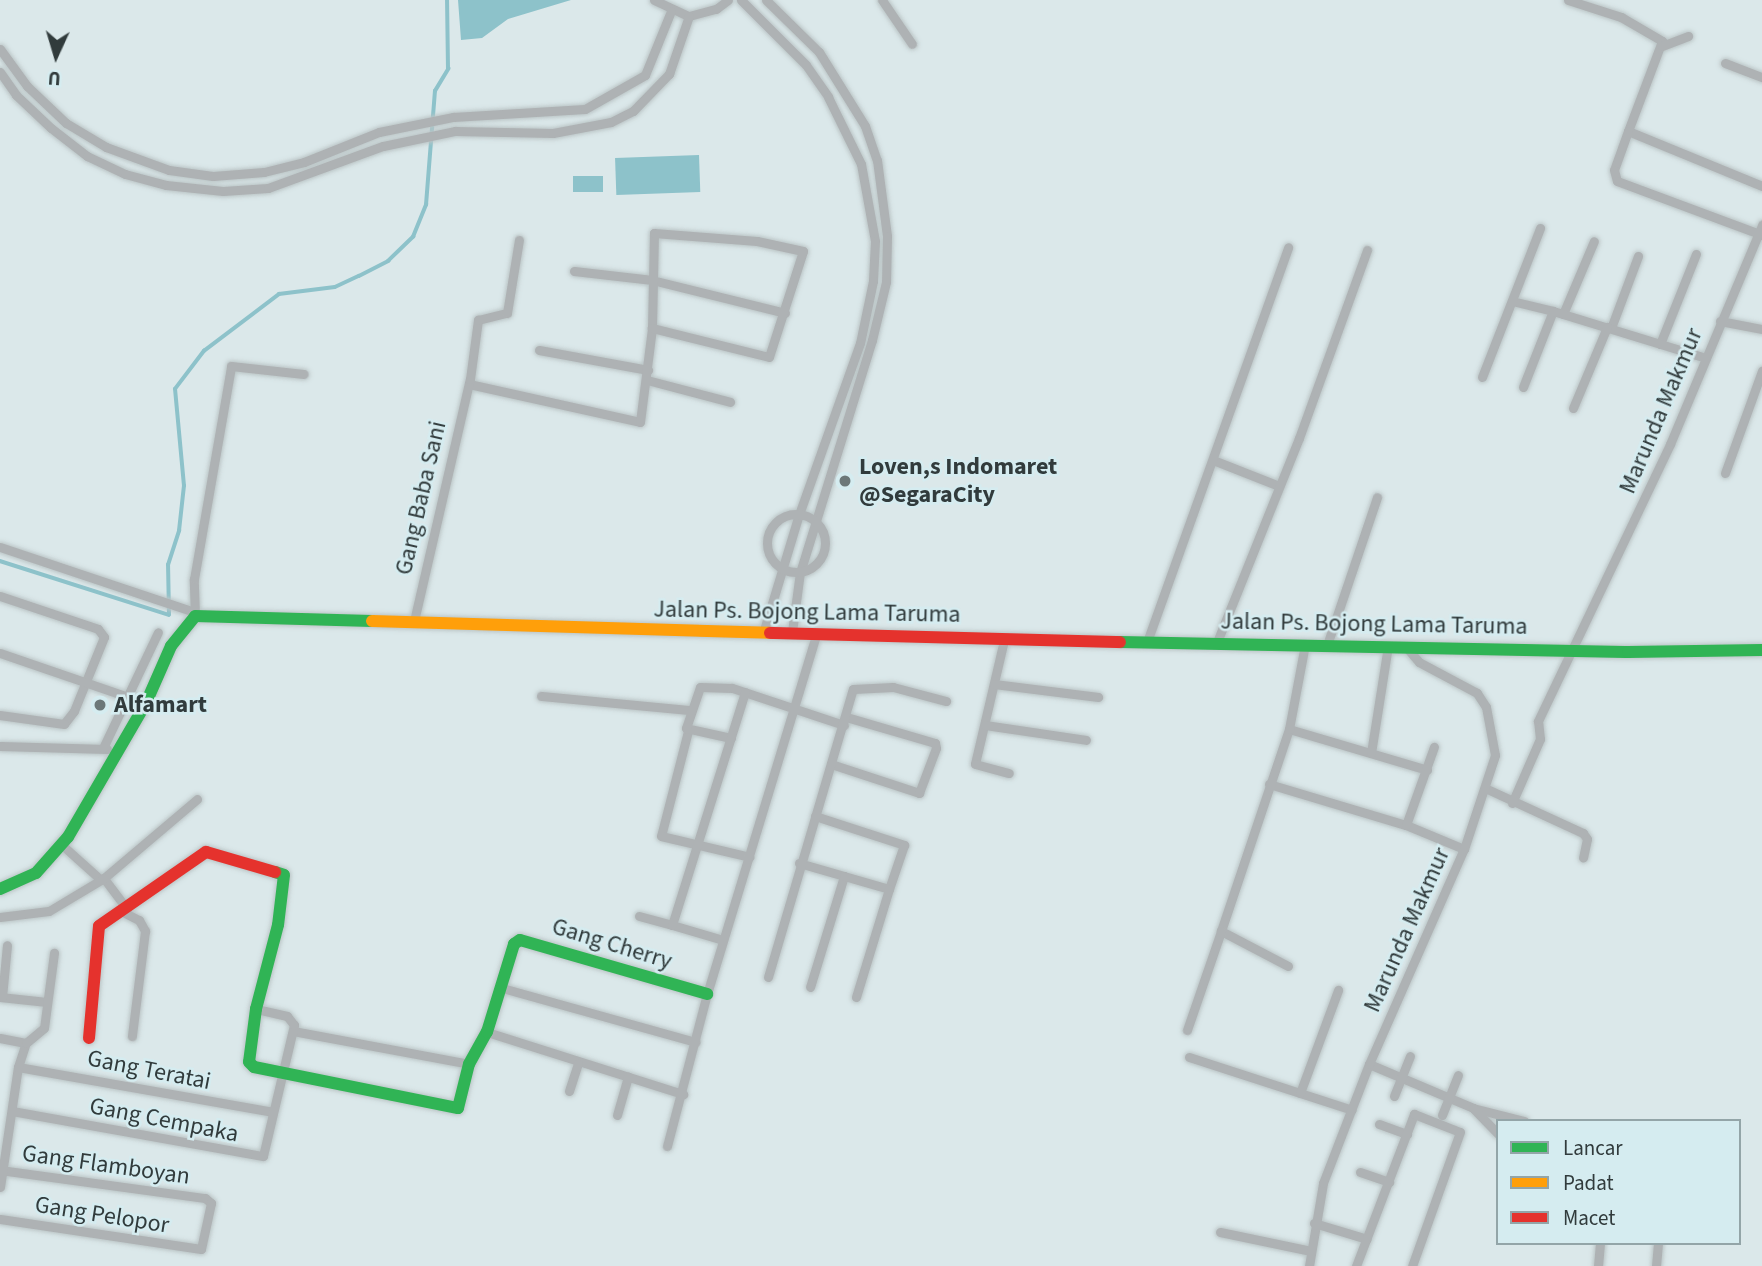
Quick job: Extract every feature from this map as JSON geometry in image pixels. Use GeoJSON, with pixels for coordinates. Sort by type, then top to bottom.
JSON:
{"type":"FeatureCollection","features":[{"type":"Feature","properties":{"kind":"main road","name":"Jalan Ps. Bojong Lama Taruma"},"geometry":{"type":"LineString","coordinates":[[195,614],[764,630],[1004,640],[1148,639],[1575,650],[1762,650]]}},
{"type":"Feature","properties":{"kind":"main road"},"geometry":{"type":"LineString","coordinates":[[0,889],[36,873],[62,845],[146,703],[170,646],[195,614]]}},
{"type":"Feature","properties":{"kind":"main road"},"geometry":{"type":"LineString","coordinates":[[89,1038],[99,926],[125,911],[206,852],[282,870],[285,882],[278,925],[256,1009],[250,1065],[281,1072]]}},
{"type":"Feature","properties":{"kind":"main road","name":"Gang Cherry"},"geometry":{"type":"LineString","coordinates":[[281,1072],[452,1109],[461,1106],[469,1065],[487,1032],[514,944],[524,939],[707,994]]}},
{"type":"Feature","properties":{"kind":"street"},"geometry":{"type":"LineString","coordinates":[[654,0],[671,11],[689,16],[716,9],[729,0]]}},
{"type":"Feature","properties":{"kind":"street"},"geometry":{"type":"LineString","coordinates":[[741,0],[806,65],[828,97],[862,164],[872,205],[873,281],[860,343],[799,514],[764,630]]}},
{"type":"Feature","properties":{"kind":"street"},"geometry":{"type":"LineString","coordinates":[[766,0],[819,52],[864,125],[877,160],[887,236],[886,282],[872,340],[800,572],[792,632]]}},
{"type":"Feature","properties":{"kind":"street"},"geometry":{"type":"LineString","coordinates":[[882,0],[912,44]]}},
{"type":"Feature","properties":{"kind":"street"},"geometry":{"type":"LineString","coordinates":[[1568,0],[1643,27],[1660,38],[1662,46],[1614,170],[1617,181],[1761,232]]}},
{"type":"Feature","properties":{"kind":"street"},"geometry":{"type":"LineString","coordinates":[[0,49],[27,86],[66,122],[106,147],[170,170],[213,176],[264,172],[304,162],[379,132],[453,117],[562,113],[606,100],[645,75],[671,11]]}},
{"type":"Feature","properties":{"kind":"street"},"geometry":{"type":"LineString","coordinates":[[0,72],[32,112],[87,156],[166,185],[223,191],[268,188],[383,146],[455,131],[552,133],[611,122],[633,111],[669,74],[689,16]]}},
{"type":"Feature","properties":{"kind":"street"},"geometry":{"type":"LineString","coordinates":[[1662,46],[1688,36]]}},
{"type":"Feature","properties":{"kind":"street"},"geometry":{"type":"LineString","coordinates":[[1725,63],[1762,78]]}},
{"type":"Feature","properties":{"kind":"street"},"geometry":{"type":"LineString","coordinates":[[1628,131],[1762,186]]}},
{"type":"Feature","properties":{"kind":"street"},"geometry":{"type":"LineString","coordinates":[[1482,377],[1540,228]]}},
{"type":"Feature","properties":{"kind":"street"},"geometry":{"type":"LineString","coordinates":[[469,384],[638,423],[644,418],[652,328],[656,232],[797,248],[803,252],[769,356],[652,328]]}},
{"type":"Feature","properties":{"kind":"street","name":"Marunda Makmur"},"geometry":{"type":"LineString","coordinates":[[1512,803],[1540,739],[1538,721],[1575,650],[1761,232]]}},
{"type":"Feature","properties":{"kind":"street","name":"Gang Baba Sani"},"geometry":{"type":"LineString","coordinates":[[414,621],[469,384],[478,320],[507,313],[519,240]]}},
{"type":"Feature","properties":{"kind":"street"},"geometry":{"type":"LineString","coordinates":[[1523,387],[1594,241]]}},
{"type":"Feature","properties":{"kind":"street"},"geometry":{"type":"LineString","coordinates":[[1148,639],[1288,247]]}},
{"type":"Feature","properties":{"kind":"street"},"geometry":{"type":"LineString","coordinates":[[1217,642],[1279,486],[1367,250]]}},
{"type":"Feature","properties":{"kind":"street"},"geometry":{"type":"LineString","coordinates":[[1660,344],[1696,254]]}},
{"type":"Feature","properties":{"kind":"street"},"geometry":{"type":"LineString","coordinates":[[1573,408],[1638,256]]}},
{"type":"Feature","properties":{"kind":"street"},"geometry":{"type":"LineString","coordinates":[[574,271],[652,280],[785,313]]}},
{"type":"Feature","properties":{"kind":"street"},"geometry":{"type":"LineString","coordinates":[[1512,300],[1706,358]]}},
{"type":"Feature","properties":{"kind":"street"},"geometry":{"type":"LineString","coordinates":[[1720,321],[1762,329]]}},
{"type":"Feature","properties":{"kind":"street"},"geometry":{"type":"LineString","coordinates":[[539,350],[647,375],[730,402]]}},
{"type":"Feature","properties":{"kind":"street"},"geometry":{"type":"LineString","coordinates":[[0,547],[195,614],[194,579],[230,366],[304,374]]}},
{"type":"Feature","properties":{"kind":"street"},"geometry":{"type":"LineString","coordinates":[[1725,473],[1762,371]]}},
{"type":"Feature","properties":{"kind":"street"},"geometry":{"type":"LineString","coordinates":[[1213,460],[1279,486]]}},
{"type":"Feature","properties":{"kind":"street"},"geometry":{"type":"LineString","coordinates":[[1327,645],[1377,497]]}},
{"type":"Feature","properties":{"kind":"street"},"geometry":{"type":"LineString","coordinates":[[799,514],[815,521],[824,535],[824,551],[815,565],[800,572],[782,569],[768,552],[768,536],[783,517],[799,514]]}},
{"type":"Feature","properties":{"kind":"street"},"geometry":{"type":"LineString","coordinates":[[0,596],[101,631],[104,640],[64,724],[0,715]]}},
{"type":"Feature","properties":{"kind":"street"},"geometry":{"type":"LineString","coordinates":[[103,748],[159,632]]}},
{"type":"Feature","properties":{"kind":"street"},"geometry":{"type":"LineString","coordinates":[[667,1146],[683,1094],[707,994],[817,633]]}},
{"type":"Feature","properties":{"kind":"street"},"geometry":{"type":"LineString","coordinates":[[1004,640],[976,766],[1009,773]]}},
{"type":"Feature","properties":{"kind":"street"},"geometry":{"type":"LineString","coordinates":[[1187,1030],[1289,729],[1305,644]]}},
{"type":"Feature","properties":{"kind":"street"},"geometry":{"type":"LineString","coordinates":[[1371,754],[1388,646]]}},
{"type":"Feature","properties":{"kind":"street","name":"Marunda Makmur"},"geometry":{"type":"LineString","coordinates":[[1309,1266],[1314,1223],[1323,1183],[1369,1064],[1464,849],[1494,755],[1486,707],[1462,683],[1419,662],[1406,646]]}},
{"type":"Feature","properties":{"kind":"street"},"geometry":{"type":"LineString","coordinates":[[0,653],[86,679],[146,703]]}},
{"type":"Feature","properties":{"kind":"street"},"geometry":{"type":"LineString","coordinates":[[994,684],[1098,697]]}},
{"type":"Feature","properties":{"kind":"street"},"geometry":{"type":"LineString","coordinates":[[750,857],[661,836],[688,731],[685,725],[689,710],[704,685],[745,692],[793,710],[935,743],[936,748],[919,793],[831,764]]}},
{"type":"Feature","properties":{"kind":"street"},"geometry":{"type":"LineString","coordinates":[[768,977],[799,863],[845,721],[851,693],[857,686],[893,687],[946,701]]}},
{"type":"Feature","properties":{"kind":"street"},"geometry":{"type":"LineString","coordinates":[[672,925],[745,692]]}},
{"type":"Feature","properties":{"kind":"street"},"geometry":{"type":"LineString","coordinates":[[541,696],[689,710]]}},
{"type":"Feature","properties":{"kind":"street"},"geometry":{"type":"LineString","coordinates":[[0,709],[13,715]]}},
{"type":"Feature","properties":{"kind":"street"},"geometry":{"type":"LineString","coordinates":[[985,725],[1086,740]]}},
{"type":"Feature","properties":{"kind":"street"},"geometry":{"type":"LineString","coordinates":[[1289,729],[1427,770]]}},
{"type":"Feature","properties":{"kind":"street"},"geometry":{"type":"LineString","coordinates":[[688,731],[731,738]]}},
{"type":"Feature","properties":{"kind":"street"},"geometry":{"type":"LineString","coordinates":[[0,746],[119,750]]}},
{"type":"Feature","properties":{"kind":"street"},"geometry":{"type":"LineString","coordinates":[[1406,825],[1434,747]]}},
{"type":"Feature","properties":{"kind":"street"},"geometry":{"type":"LineString","coordinates":[[1269,784],[1406,825],[1464,849]]}},
{"type":"Feature","properties":{"kind":"street"},"geometry":{"type":"LineString","coordinates":[[1485,788],[1512,803],[1583,833],[1587,839],[1584,858]]}},
{"type":"Feature","properties":{"kind":"street"},"geometry":{"type":"LineString","coordinates":[[0,917],[49,911],[103,879],[197,799]]}},
{"type":"Feature","properties":{"kind":"street"},"geometry":{"type":"LineString","coordinates":[[814,816],[904,845],[856,997]]}},
{"type":"Feature","properties":{"kind":"street"},"geometry":{"type":"LineString","coordinates":[[62,845],[103,879],[125,911],[139,920],[145,931],[132,1036]]}},
{"type":"Feature","properties":{"kind":"street"},"geometry":{"type":"LineString","coordinates":[[799,863],[889,889]]}},
{"type":"Feature","properties":{"kind":"street"},"geometry":{"type":"LineString","coordinates":[[810,986],[844,876]]}},
{"type":"Feature","properties":{"kind":"street"},"geometry":{"type":"LineString","coordinates":[[639,916],[723,940]]}},
{"type":"Feature","properties":{"kind":"street"},"geometry":{"type":"LineString","coordinates":[[1221,931],[1288,966]]}},
{"type":"Feature","properties":{"kind":"street"},"geometry":{"type":"LineString","coordinates":[[6,945],[1,997],[47,1002]]}},
{"type":"Feature","properties":{"kind":"street"},"geometry":{"type":"LineString","coordinates":[[0,1187],[18,1067],[26,1043],[41,1034],[54,953]]}},
{"type":"Feature","properties":{"kind":"street"},"geometry":{"type":"LineString","coordinates":[[502,988],[696,1042]]}},
{"type":"Feature","properties":{"kind":"street"},"geometry":{"type":"LineString","coordinates":[[1300,1093],[1338,990]]}},
{"type":"Feature","properties":{"kind":"street"},"geometry":{"type":"LineString","coordinates":[[256,1009],[287,1016],[293,1031],[272,1112]]}},
{"type":"Feature","properties":{"kind":"street"},"geometry":{"type":"LineString","coordinates":[[293,1031],[469,1065]]}},
{"type":"Feature","properties":{"kind":"street"},"geometry":{"type":"LineString","coordinates":[[487,1032],[578,1063],[683,1094]]}},
{"type":"Feature","properties":{"kind":"street"},"geometry":{"type":"LineString","coordinates":[[0,1038],[26,1043]]}},
{"type":"Feature","properties":{"kind":"street"},"geometry":{"type":"LineString","coordinates":[[1394,1096],[1410,1056]]}},
{"type":"Feature","properties":{"kind":"street"},"geometry":{"type":"LineString","coordinates":[[1189,1057],[1352,1110]]}},
{"type":"Feature","properties":{"kind":"street"},"geometry":{"type":"LineString","coordinates":[[569,1091],[578,1063]]}},
{"type":"Feature","properties":{"kind":"street"},"geometry":{"type":"LineString","coordinates":[[1369,1064],[1473,1108],[1516,1119]]}},
{"type":"Feature","properties":{"kind":"street","name":"Gang Teratai"},"geometry":{"type":"LineString","coordinates":[[18,1067],[272,1112]]}},
{"type":"Feature","properties":{"kind":"street"},"geometry":{"type":"LineString","coordinates":[[1442,1115],[1458,1075]]}},
{"type":"Feature","properties":{"kind":"street"},"geometry":{"type":"LineString","coordinates":[[617,1115],[628,1077]]}},
{"type":"Feature","properties":{"kind":"street"},"geometry":{"type":"LineString","coordinates":[[1473,1108],[1496,1132]]}},
{"type":"Feature","properties":{"kind":"street","name":"Gang Cempaka"},"geometry":{"type":"LineString","coordinates":[[12,1111],[257,1157],[267,1154],[272,1112]]}},
{"type":"Feature","properties":{"kind":"street"},"geometry":{"type":"LineString","coordinates":[[1356,1266],[1414,1114],[1460,1132],[1412,1266]]}},
{"type":"Feature","properties":{"kind":"street"},"geometry":{"type":"LineString","coordinates":[[1379,1124],[1407,1134]]}},
{"type":"Feature","properties":{"kind":"street","name":"Gang Flamboyan"},"geometry":{"type":"LineString","coordinates":[[1,1170],[205,1198],[210,1207],[204,1244],[199,1249]]}},
{"type":"Feature","properties":{"kind":"street"},"geometry":{"type":"LineString","coordinates":[[1360,1172],[1389,1182]]}},
{"type":"Feature","properties":{"kind":"street","name":"Gang Pelopor"},"geometry":{"type":"LineString","coordinates":[[0,1219],[199,1249]]}},
{"type":"Feature","properties":{"kind":"street"},"geometry":{"type":"LineString","coordinates":[[1314,1223],[1367,1238]]}},
{"type":"Feature","properties":{"kind":"street"},"geometry":{"type":"LineString","coordinates":[[1220,1232],[1311,1251]]}},
{"type":"Feature","properties":{"kind":"street"},"geometry":{"type":"LineString","coordinates":[[1598,1266],[1600,1245]]}},
{"type":"Feature","properties":{"kind":"street"},"geometry":{"type":"LineString","coordinates":[[1656,1266],[1658,1245]]}},
{"type":"Feature","properties":{"kind":"water"},"geometry":{"type":"Polygon","coordinates":[[[458,0],[571,0],[508,19],[482,38],[461,40],[458,0]]]}},
{"type":"Feature","properties":{"kind":"water"},"geometry":{"type":"Polygon","coordinates":[[[699,155],[700,192],[616,195],[615,158],[699,155]]]}},
{"type":"Feature","properties":{"kind":"water"},"geometry":{"type":"Polygon","coordinates":[[[573,176],[603,176],[603,192],[573,192],[573,176]]]}},
{"type":"Feature","properties":{"kind":"waterway"},"geometry":{"type":"LineString","coordinates":[[0,561],[169,615],[168,565],[179,531],[184,486],[175,389],[204,351],[279,294],[335,287],[388,261],[413,237],[426,205],[435,91],[448,69],[447,0]]}},
{"type":"Feature","properties":{"kind":"traffic: fast"},"geometry":{"type":"LineString","coordinates":[[0,889],[36,873],[68,837],[146,703],[171,646],[195,616],[372,621]]}},
{"type":"Feature","properties":{"kind":"traffic: fast"},"geometry":{"type":"LineString","coordinates":[[1120,642],[1628,652],[1762,650]]}},
{"type":"Feature","properties":{"kind":"traffic: fast"},"geometry":{"type":"LineString","coordinates":[[275,872],[284,875],[278,925],[256,1009],[249,1062],[254,1067],[458,1108],[469,1064],[487,1032],[514,944],[520,940],[707,994]]}},
{"type":"Feature","properties":{"kind":"traffic: slow"},"geometry":{"type":"LineString","coordinates":[[372,621],[770,633]]}},
{"type":"Feature","properties":{"kind":"traffic: jam"},"geometry":{"type":"LineString","coordinates":[[770,633],[1120,642]]}},
{"type":"Feature","properties":{"kind":"traffic: jam"},"geometry":{"type":"LineString","coordinates":[[89,1038],[99,926],[206,852],[275,872]]}},
{"type":"Feature","properties":{"kind":"place","name":"Loven,s Indomaret @SegaraCity"},"geometry":{"type":"Point","coordinates":[845,481]}},
{"type":"Feature","properties":{"kind":"place","name":"Alfamart"},"geometry":{"type":"Point","coordinates":[100,705]}}]}
